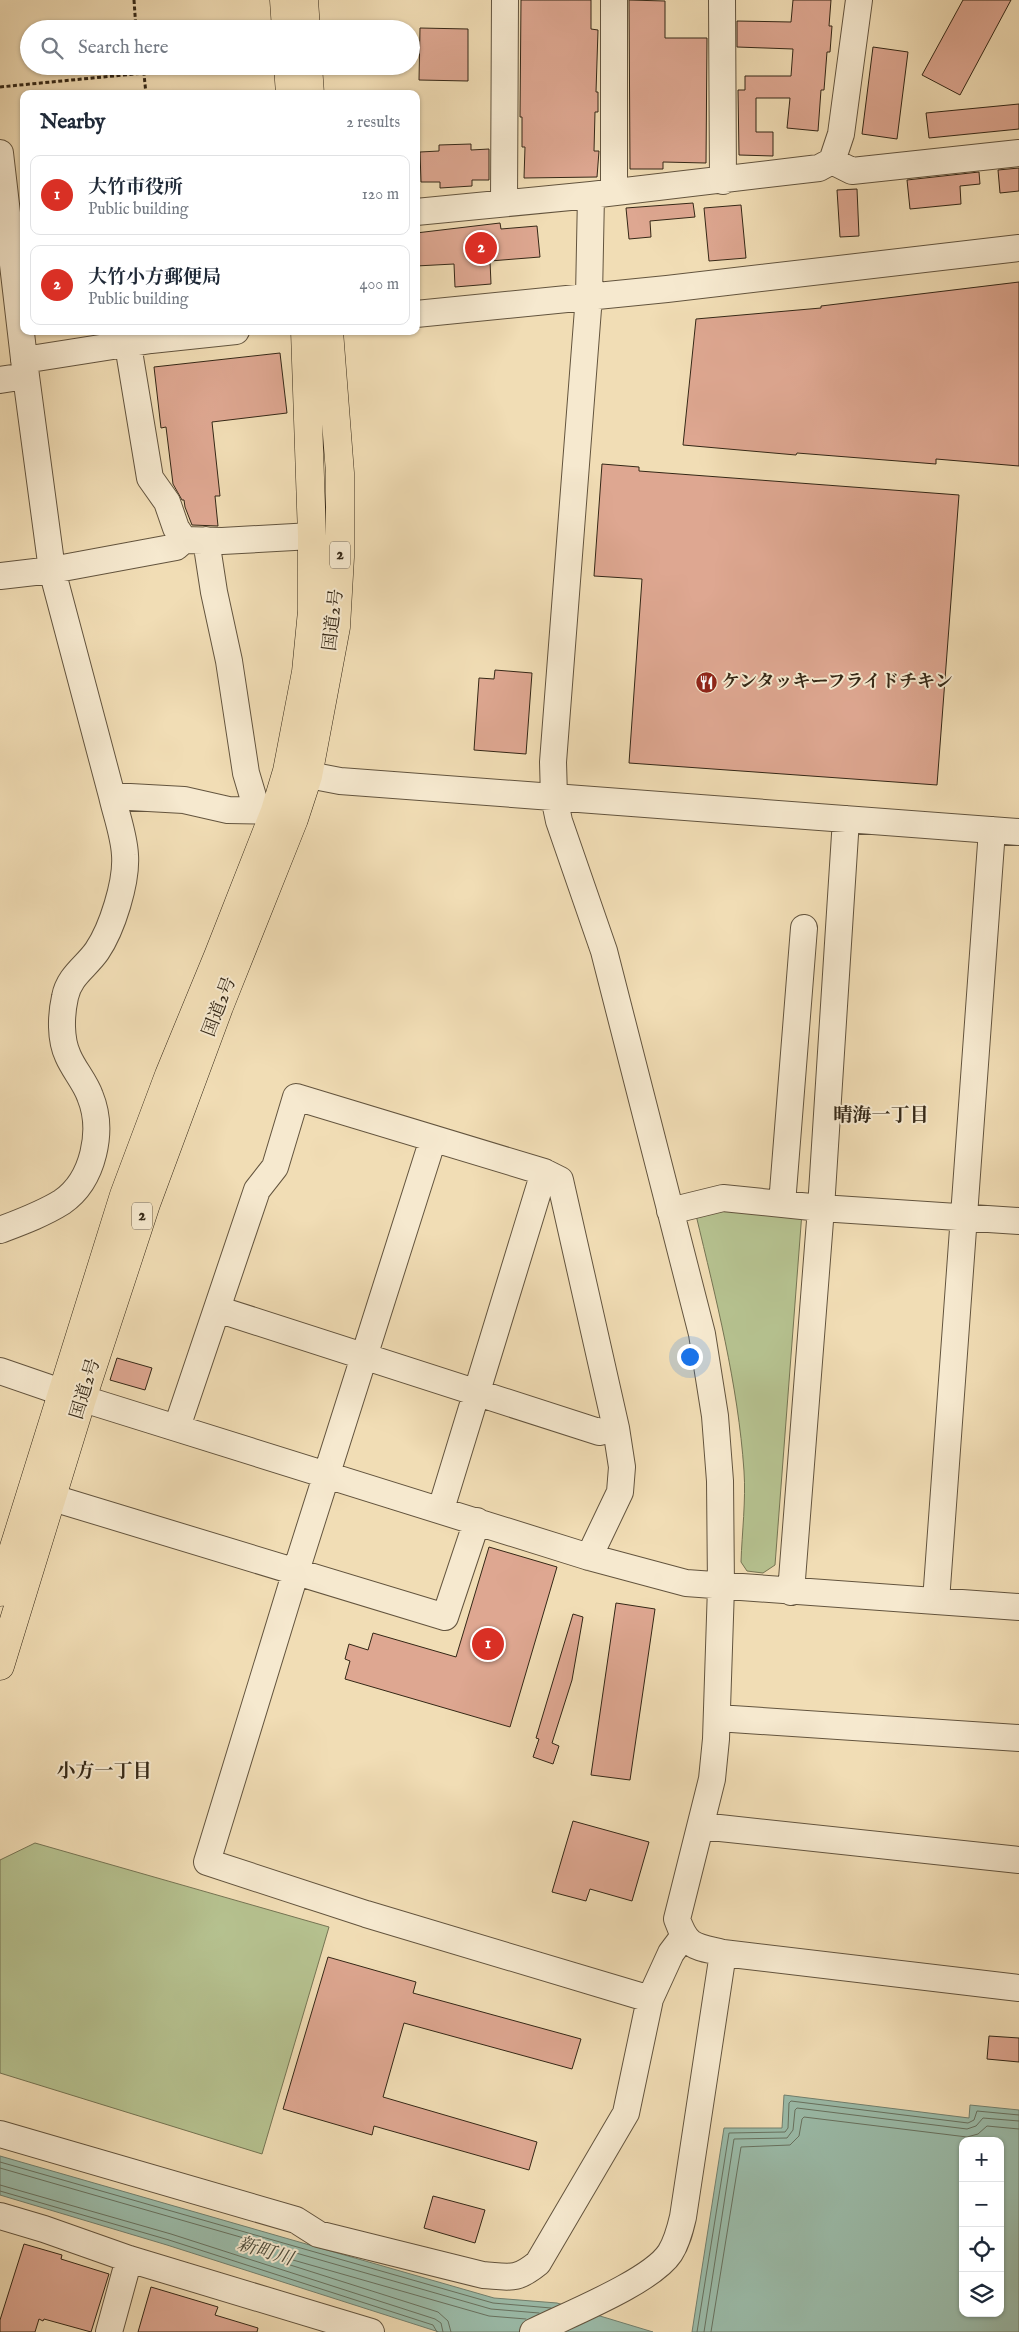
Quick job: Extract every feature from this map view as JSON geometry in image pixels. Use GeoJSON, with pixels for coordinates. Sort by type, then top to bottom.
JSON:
{"type":"FeatureCollection","features":[{"type":"Feature","properties":{"kind":"highway"},"geometry":{"type":"LineString","coordinates":[[284,0],[285,20]]}},
{"type":"Feature","properties":{"kind":"highway"},"geometry":{"type":"LineString","coordinates":[[304,0],[305,20]]}},
{"type":"Feature","properties":{"kind":"highway"},"geometry":{"type":"LineString","coordinates":[[289,75],[290,90]]}},
{"type":"Feature","properties":{"kind":"highway"},"geometry":{"type":"LineString","coordinates":[[309,75],[310,90]]}},
{"type":"Feature","properties":{"kind":"highway","name":"国道2号"},"geometry":{"type":"LineString","coordinates":[[298,773],[312,612],[312,536],[304,335]]}},
{"type":"Feature","properties":{"kind":"highway","name":"国道2号"},"geometry":{"type":"LineString","coordinates":[[0,1666],[53,1498],[72,1396],[127,1186],[169,1075],[276,813],[298,773],[336,627],[340,557],[340,473],[330,335]]}},
{"type":"Feature","properties":{"kind":"highway","name":"国道2号"},"geometry":{"type":"LineString","coordinates":[[0,1592],[72,1396]]}},
{"type":"Feature","properties":{"kind":"street"},"geometry":{"type":"LineString","coordinates":[[504,202],[505,0]]}},
{"type":"Feature","properties":{"kind":"street"},"geometry":{"type":"LineString","coordinates":[[614,0],[602,194],[589,296],[553,762],[554,797],[559,821],[604,951],[702,1334],[715,1416],[720,1481],[721,1587],[717,1718],[712,1779],[677,1919],[683,1937],[695,1946],[723,1953],[1019,1988]]}},
{"type":"Feature","properties":{"kind":"street"},"geometry":{"type":"LineString","coordinates":[[722,0],[723,181]]}},
{"type":"Feature","properties":{"kind":"street"},"geometry":{"type":"LineString","coordinates":[[420,212],[723,181],[819,168],[832,161],[841,134],[859,0]]}},
{"type":"Feature","properties":{"kind":"street"},"geometry":{"type":"LineString","coordinates":[[0,153],[20,325]]}},
{"type":"Feature","properties":{"kind":"street"},"geometry":{"type":"LineString","coordinates":[[832,161],[852,171],[1019,154]]}},
{"type":"Feature","properties":{"kind":"street"},"geometry":{"type":"LineString","coordinates":[[420,314],[667,289],[1019,248]]}},
{"type":"Feature","properties":{"kind":"street"},"geometry":{"type":"LineString","coordinates":[[0,1230],[40,1214],[64,1200],[76,1187],[95,1150],[95,1110],[90,1094],[67,1055],[62,1027],[65,995],[72,977],[93,957],[105,939],[125,874],[125,853],[112,796],[52,570],[21,335]]}},
{"type":"Feature","properties":{"kind":"street"},"geometry":{"type":"LineString","coordinates":[[0,380],[25,368],[151,340],[198,335]]}},
{"type":"Feature","properties":{"kind":"street"},"geometry":{"type":"LineString","coordinates":[[128,345],[150,478],[167,502],[176,528],[195,540],[214,592],[229,661],[246,773],[276,813]]}},
{"type":"Feature","properties":{"kind":"street"},"geometry":{"type":"LineString","coordinates":[[0,576],[52,570],[176,547],[195,540],[312,536]]}},
{"type":"Feature","properties":{"kind":"street"},"geometry":{"type":"LineString","coordinates":[[298,773],[340,781],[1019,832]]}},
{"type":"Feature","properties":{"kind":"street"},"geometry":{"type":"LineString","coordinates":[[112,796],[184,800],[228,810],[276,813]]}},
{"type":"Feature","properties":{"kind":"street"},"geometry":{"type":"LineString","coordinates":[[791,1592],[821,1208],[846,819]]}},
{"type":"Feature","properties":{"kind":"street"},"geometry":{"type":"LineString","coordinates":[[936,1601],[992,830]]}},
{"type":"Feature","properties":{"kind":"street"},"geometry":{"type":"LineString","coordinates":[[782,1204],[804,928]]}},
{"type":"Feature","properties":{"kind":"street"},"geometry":{"type":"LineString","coordinates":[[177,1427],[256,1190],[275,1167],[296,1097],[544,1172],[560,1180],[616,1428],[622,1467],[620,1492],[589,1557]]}},
{"type":"Feature","properties":{"kind":"street"},"geometry":{"type":"LineString","coordinates":[[433,1139],[296,1571],[207,1862],[366,1914],[650,1999]]}},
{"type":"Feature","properties":{"kind":"street"},"geometry":{"type":"LineString","coordinates":[[440,1509],[544,1172]]}},
{"type":"Feature","properties":{"kind":"street"},"geometry":{"type":"LineString","coordinates":[[670,1211],[723,1198],[821,1208],[1019,1221]]}},
{"type":"Feature","properties":{"kind":"street"},"geometry":{"type":"LineString","coordinates":[[217,1309],[600,1432],[616,1428]]}},
{"type":"Feature","properties":{"kind":"street"},"geometry":{"type":"LineString","coordinates":[[0,1371],[72,1396],[177,1427],[589,1557],[686,1583],[1019,1607]]}},
{"type":"Feature","properties":{"kind":"street"},"geometry":{"type":"LineString","coordinates":[[53,1498],[446,1617],[476,1521]]}},
{"type":"Feature","properties":{"kind":"street"},"geometry":{"type":"LineString","coordinates":[[717,1718],[1019,1738]]}},
{"type":"Feature","properties":{"kind":"street"},"geometry":{"type":"LineString","coordinates":[[701,1826],[1019,1860]]}},
{"type":"Feature","properties":{"kind":"street"},"geometry":{"type":"LineString","coordinates":[[0,2134],[296,2220],[318,2234],[483,2275],[511,2278],[524,2275],[538,2263],[626,2113],[650,1999],[672,1953],[683,1937]]}},
{"type":"Feature","properties":{"kind":"street"},"geometry":{"type":"LineString","coordinates":[[533,2332],[647,2276],[669,2255],[678,2238],[683,2217],[723,1953]]}},
{"type":"Feature","properties":{"kind":"street"},"geometry":{"type":"LineString","coordinates":[[0,2216],[130,2259],[370,2332]]}},
{"type":"Feature","properties":{"kind":"street"},"geometry":{"type":"LineString","coordinates":[[109,2332],[130,2259]]}},
{"type":"Feature","properties":{"kind":"path"},"geometry":{"type":"LineString","coordinates":[[134,0],[135,20]]}},
{"type":"Feature","properties":{"kind":"path"},"geometry":{"type":"LineString","coordinates":[[0,87],[133,75]]}},
{"type":"Feature","properties":{"kind":"path"},"geometry":{"type":"LineString","coordinates":[[144,75],[146,90]]}},
{"type":"Feature","properties":{"kind":"green space"},"geometry":{"type":"Polygon","coordinates":[[[725,1209],[802,1212],[775,1565],[763,1573],[747,1571],[741,1562],[745,1494],[737,1406],[725,1342],[696,1215],[725,1209]]]}},
{"type":"Feature","properties":{"kind":"green space"},"geometry":{"type":"Polygon","coordinates":[[[35,1843],[329,1927],[262,2154],[0,2073],[0,1860],[35,1843]]]}},
{"type":"Feature","properties":{"kind":"water"},"geometry":{"type":"Polygon","coordinates":[[[784,2095],[969,2118],[970,2105],[1019,2110],[1019,2332],[692,2332],[724,2128],[782,2128],[784,2095]]]}},
{"type":"Feature","properties":{"kind":"water","name":"新町川"},"geometry":{"type":"Polygon","coordinates":[[[0,2156],[494,2298],[557,2303],[653,2332],[439,2332],[167,2245],[0,2195],[0,2156]]]}},
{"type":"Feature","properties":{"kind":"building"},"geometry":{"type":"Polygon","coordinates":[[[521,0],[591,0],[591,29],[598,30],[596,92],[598,92],[598,112],[595,112],[594,151],[599,151],[597,177],[524,178],[525,147],[522,147],[522,117],[520,117],[521,0]]]}},
{"type":"Feature","properties":{"kind":"building"},"geometry":{"type":"Polygon","coordinates":[[[629,0],[665,1],[665,38],[707,38],[706,163],[663,162],[663,169],[630,169],[629,0]]]}},
{"type":"Feature","properties":{"kind":"building"},"geometry":{"type":"Polygon","coordinates":[[[793,0],[831,0],[830,52],[827,52],[824,90],[821,90],[818,131],[787,128],[790,98],[756,98],[756,132],[773,132],[773,156],[739,155],[738,90],[745,90],[745,76],[791,76],[793,49],[737,47],[737,21],[791,22],[793,0]]]}},
{"type":"Feature","properties":{"kind":"building"},"geometry":{"type":"Polygon","coordinates":[[[963,0],[1011,0],[960,95],[922,75],[963,0]]]}},
{"type":"Feature","properties":{"kind":"building"},"geometry":{"type":"Polygon","coordinates":[[[420,28],[468,29],[468,81],[419,80],[420,28]]]}},
{"type":"Feature","properties":{"kind":"building"},"geometry":{"type":"Polygon","coordinates":[[[873,47],[908,52],[897,139],[862,134],[873,47]]]}},
{"type":"Feature","properties":{"kind":"building"},"geometry":{"type":"Polygon","coordinates":[[[1019,104],[1019,129],[929,138],[926,113],[1019,104]]]}},
{"type":"Feature","properties":{"kind":"building"},"geometry":{"type":"Polygon","coordinates":[[[471,144],[471,150],[489,149],[489,180],[472,180],[472,186],[440,188],[440,182],[421,182],[420,152],[439,151],[439,145],[471,144]]]}},
{"type":"Feature","properties":{"kind":"building"},"geometry":{"type":"Polygon","coordinates":[[[1019,168],[1019,191],[1000,193],[998,170],[1019,168]]]}},
{"type":"Feature","properties":{"kind":"building"},"geometry":{"type":"Polygon","coordinates":[[[979,172],[980,184],[960,186],[961,204],[910,209],[907,180],[979,172]]]}},
{"type":"Feature","properties":{"kind":"building"},"geometry":{"type":"Polygon","coordinates":[[[857,189],[859,236],[840,237],[837,190],[857,189]]]}},
{"type":"Feature","properties":{"kind":"building"},"geometry":{"type":"Polygon","coordinates":[[[693,203],[695,217],[650,221],[651,237],[629,239],[626,208],[693,203]]]}},
{"type":"Feature","properties":{"kind":"building"},"geometry":{"type":"Polygon","coordinates":[[[741,205],[746,258],[709,261],[704,208],[741,205]]]}},
{"type":"Feature","properties":{"kind":"building"},"geometry":{"type":"Polygon","coordinates":[[[500,223],[501,229],[537,226],[540,257],[490,261],[491,284],[455,287],[454,264],[420,266],[420,233],[500,223]]]}},
{"type":"Feature","properties":{"kind":"building"},"geometry":{"type":"Polygon","coordinates":[[[1019,282],[1019,466],[936,459],[936,464],[797,453],[796,455],[683,445],[696,319],[821,308],[821,306],[1019,282]]]}},
{"type":"Feature","properties":{"kind":"building"},"geometry":{"type":"Polygon","coordinates":[[[280,353],[287,413],[212,422],[220,496],[215,496],[218,526],[192,525],[184,500],[182,500],[173,484],[166,427],[161,428],[154,367],[280,353]]]}},
{"type":"Feature","properties":{"kind":"building"},"geometry":{"type":"Polygon","coordinates":[[[602,464],[639,467],[639,471],[959,495],[937,785],[629,763],[642,579],[594,576],[602,464]]]}},
{"type":"Feature","properties":{"kind":"building"},"geometry":{"type":"Polygon","coordinates":[[[495,670],[532,673],[526,754],[474,750],[479,678],[494,679],[495,670]]]}},
{"type":"Feature","properties":{"kind":"building"},"geometry":{"type":"Polygon","coordinates":[[[117,1358],[152,1368],[145,1390],[110,1380],[117,1358]]]}},
{"type":"Feature","properties":{"kind":"building"},"geometry":{"type":"Polygon","coordinates":[[[489,1547],[557,1567],[510,1727],[345,1679],[350,1661],[345,1659],[349,1644],[368,1650],[373,1633],[456,1657],[489,1547]]]}},
{"type":"Feature","properties":{"kind":"building"},"geometry":{"type":"Polygon","coordinates":[[[616,1603],[655,1609],[630,1780],[591,1775],[616,1603]]]}},
{"type":"Feature","properties":{"kind":"building"},"geometry":{"type":"Polygon","coordinates":[[[573,1614],[583,1617],[572,1680],[552,1743],[559,1746],[553,1764],[533,1757],[539,1739],[536,1738],[573,1614]]]}},
{"type":"Feature","properties":{"kind":"building"},"geometry":{"type":"Polygon","coordinates":[[[573,1821],[649,1842],[632,1901],[590,1889],[586,1901],[552,1892],[573,1821]]]}},
{"type":"Feature","properties":{"kind":"building"},"geometry":{"type":"Polygon","coordinates":[[[328,1957],[416,1982],[413,1993],[581,2039],[572,2069],[404,2023],[383,2097],[537,2142],[529,2170],[374,2126],[372,2135],[283,2109],[328,1957]]]}},
{"type":"Feature","properties":{"kind":"building"},"geometry":{"type":"Polygon","coordinates":[[[989,2036],[1019,2038],[1019,2062],[987,2059],[989,2036]]]}},
{"type":"Feature","properties":{"kind":"building"},"geometry":{"type":"Polygon","coordinates":[[[433,2196],[485,2210],[475,2243],[424,2228],[433,2196]]]}},
{"type":"Feature","properties":{"kind":"building"},"geometry":{"type":"Polygon","coordinates":[[[24,2244],[62,2255],[61,2259],[109,2274],[91,2332],[39,2319],[35,2332],[0,2332],[0,2320],[24,2244]]]}},
{"type":"Feature","properties":{"kind":"building"},"geometry":{"type":"Polygon","coordinates":[[[151,2287],[218,2307],[215,2315],[258,2328],[257,2332],[138,2332],[151,2287]]]}},
{"type":"Feature","properties":{"kind":"place","name":"大竹小方郵便局"},"geometry":{"type":"Point","coordinates":[481,248]}},
{"type":"Feature","properties":{"kind":"place","name":"ケンタッキーフライドチキン"},"geometry":{"type":"Point","coordinates":[706,682]}},
{"type":"Feature","properties":{"kind":"place","name":"大竹市役所"},"geometry":{"type":"Point","coordinates":[488,1644]}},
{"type":"Feature","properties":{"kind":"district","name":"晴海一丁目"},"geometry":{"type":"Point","coordinates":[881,1116]}},
{"type":"Feature","properties":{"kind":"district","name":"小方一丁目"},"geometry":{"type":"Point","coordinates":[104,1772]}}]}
